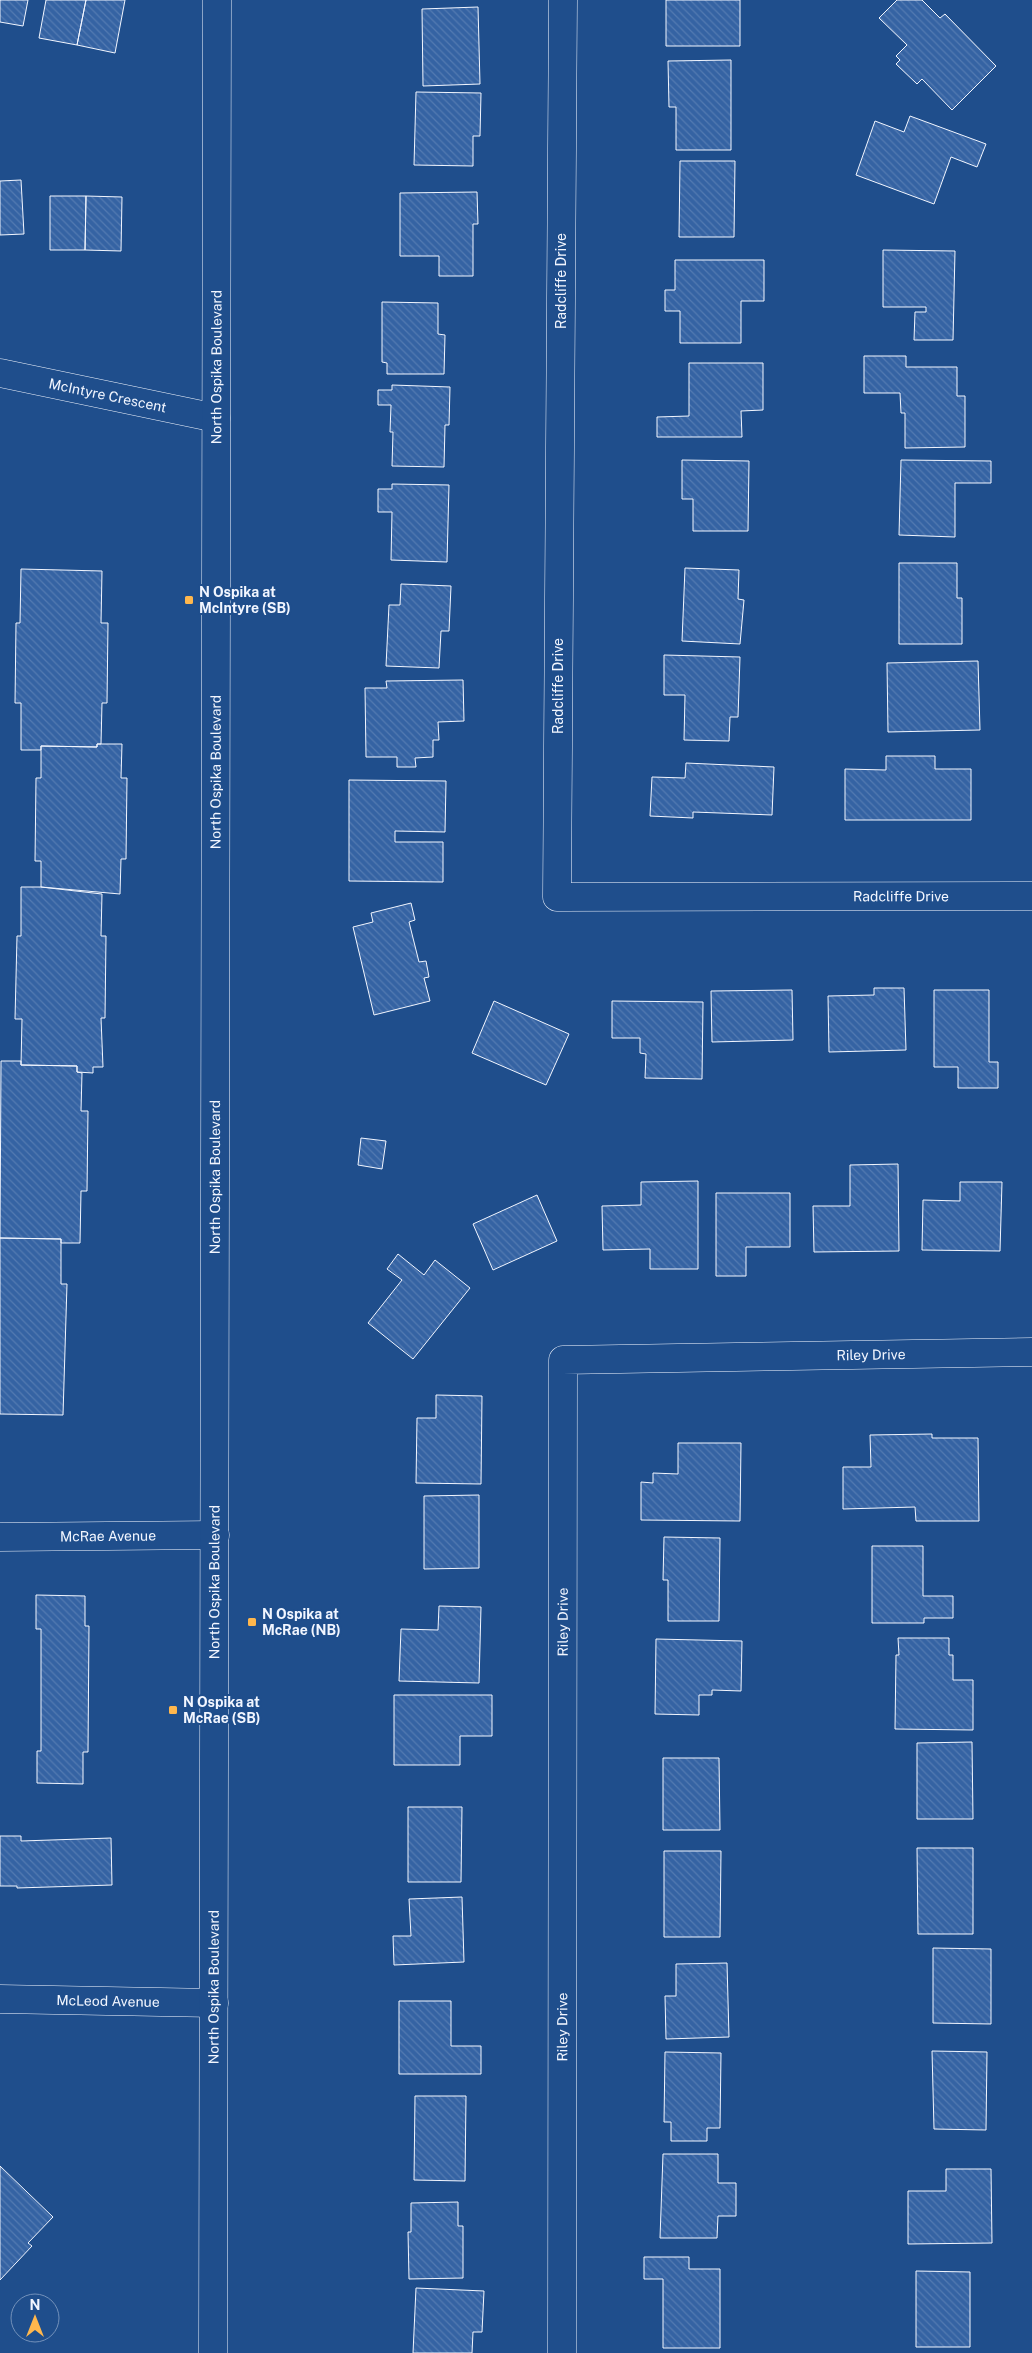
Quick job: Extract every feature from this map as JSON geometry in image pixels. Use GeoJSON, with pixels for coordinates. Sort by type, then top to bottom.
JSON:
{"type":"FeatureCollection","features":[{"type":"Feature","properties":{"kind":"street","name":"North Ospika Boulevard"},"geometry":{"type":"LineString","coordinates":[[213,2353],[217,0]]}},
{"type":"Feature","properties":{"kind":"street","name":"Radcliffe Drive"},"geometry":{"type":"LineString","coordinates":[[563,0],[557,897],[1032,896]]}},
{"type":"Feature","properties":{"kind":"street","name":"McIntyre Crescent"},"geometry":{"type":"LineString","coordinates":[[0,373],[216,418]]}},
{"type":"Feature","properties":{"kind":"street","name":"Riley Drive"},"geometry":{"type":"LineString","coordinates":[[562,2353],[563,1360],[1032,1352]]}},
{"type":"Feature","properties":{"kind":"street","name":"McRae Avenue"},"geometry":{"type":"LineString","coordinates":[[0,1536],[215,1535]]}},
{"type":"Feature","properties":{"kind":"street","name":"McLeod Avenue"},"geometry":{"type":"LineString","coordinates":[[0,1999],[214,2004]]}},
{"type":"Feature","properties":{"kind":"building"},"geometry":{"type":"Polygon","coordinates":[[[0,0],[28,0],[23,26],[0,22],[0,0]]]}},
{"type":"Feature","properties":{"kind":"building"},"geometry":{"type":"Polygon","coordinates":[[[46,0],[86,0],[77,45],[39,38],[46,0]]]}},
{"type":"Feature","properties":{"kind":"building"},"geometry":{"type":"Polygon","coordinates":[[[86,0],[125,0],[115,53],[77,45],[86,0]]]}},
{"type":"Feature","properties":{"kind":"building"},"geometry":{"type":"Polygon","coordinates":[[[666,0],[740,0],[740,46],[666,46],[666,0]]]}},
{"type":"Feature","properties":{"kind":"building"},"geometry":{"type":"Polygon","coordinates":[[[897,0],[922,0],[940,18],[945,14],[996,66],[952,110],[922,79],[917,84],[896,64],[900,60],[896,56],[907,45],[879,18],[897,0]]]}},
{"type":"Feature","properties":{"kind":"building"},"geometry":{"type":"Polygon","coordinates":[[[478,7],[480,84],[423,86],[422,9],[478,7]]]}},
{"type":"Feature","properties":{"kind":"building"},"geometry":{"type":"Polygon","coordinates":[[[731,60],[731,150],[676,150],[676,107],[669,107],[668,61],[731,60]]]}},
{"type":"Feature","properties":{"kind":"building"},"geometry":{"type":"Polygon","coordinates":[[[416,92],[481,93],[480,136],[473,136],[473,166],[414,165],[416,92]]]}},
{"type":"Feature","properties":{"kind":"building"},"geometry":{"type":"Polygon","coordinates":[[[910,116],[986,144],[977,167],[951,157],[934,204],[856,175],[875,121],[904,132],[910,116]]]}},
{"type":"Feature","properties":{"kind":"building"},"geometry":{"type":"Polygon","coordinates":[[[680,161],[735,161],[734,237],[679,237],[680,161]]]}},
{"type":"Feature","properties":{"kind":"building"},"geometry":{"type":"Polygon","coordinates":[[[21,180],[24,234],[0,235],[0,181],[21,180]]]}},
{"type":"Feature","properties":{"kind":"building"},"geometry":{"type":"Polygon","coordinates":[[[477,192],[478,224],[473,224],[473,276],[439,276],[439,256],[400,256],[400,193],[477,192]]]}},
{"type":"Feature","properties":{"kind":"building"},"geometry":{"type":"Polygon","coordinates":[[[50,196],[86,196],[85,250],[50,250],[50,196]]]}},
{"type":"Feature","properties":{"kind":"building"},"geometry":{"type":"Polygon","coordinates":[[[86,196],[122,197],[121,251],[85,250],[86,196]]]}},
{"type":"Feature","properties":{"kind":"building"},"geometry":{"type":"Polygon","coordinates":[[[883,250],[955,251],[953,340],[914,340],[915,312],[926,312],[926,307],[883,307],[883,250]]]}},
{"type":"Feature","properties":{"kind":"building"},"geometry":{"type":"Polygon","coordinates":[[[675,260],[764,260],[764,301],[741,301],[741,343],[680,343],[680,311],[665,311],[665,290],[675,290],[675,260]]]}},
{"type":"Feature","properties":{"kind":"building"},"geometry":{"type":"Polygon","coordinates":[[[382,302],[438,303],[438,334],[445,335],[444,374],[387,374],[387,363],[382,362],[382,302]]]}},
{"type":"Feature","properties":{"kind":"building"},"geometry":{"type":"Polygon","coordinates":[[[864,356],[906,356],[906,367],[957,367],[957,396],[965,396],[965,447],[905,448],[905,413],[901,413],[900,393],[864,393],[864,356]]]}},
{"type":"Feature","properties":{"kind":"building"},"geometry":{"type":"Polygon","coordinates":[[[689,363],[763,363],[763,410],[741,411],[742,437],[657,437],[657,417],[689,416],[689,363]]]}},
{"type":"Feature","properties":{"kind":"building"},"geometry":{"type":"Polygon","coordinates":[[[392,385],[450,387],[449,425],[445,425],[444,467],[392,466],[393,432],[390,432],[391,405],[378,405],[378,390],[392,390],[392,385]]]}},
{"type":"Feature","properties":{"kind":"building"},"geometry":{"type":"Polygon","coordinates":[[[682,460],[749,461],[748,531],[693,531],[693,499],[682,499],[682,460]]]}},
{"type":"Feature","properties":{"kind":"building"},"geometry":{"type":"Polygon","coordinates":[[[901,460],[991,461],[991,483],[955,483],[955,537],[899,535],[901,460]]]}},
{"type":"Feature","properties":{"kind":"building"},"geometry":{"type":"Polygon","coordinates":[[[392,484],[449,485],[447,562],[391,560],[392,512],[378,512],[378,489],[392,489],[392,484]]]}},
{"type":"Feature","properties":{"kind":"building"},"geometry":{"type":"Polygon","coordinates":[[[899,563],[957,563],[957,598],[962,598],[962,644],[899,644],[899,563]]]}},
{"type":"Feature","properties":{"kind":"building"},"geometry":{"type":"Polygon","coordinates":[[[685,568],[739,570],[738,599],[744,600],[740,644],[682,641],[685,568]]]}},
{"type":"Feature","properties":{"kind":"building"},"geometry":{"type":"Polygon","coordinates":[[[21,569],[102,571],[101,623],[108,623],[107,703],[102,703],[101,744],[97,744],[97,747],[41,746],[41,750],[21,750],[21,703],[15,703],[16,623],[20,623],[21,569]]]}},
{"type":"Feature","properties":{"kind":"building"},"geometry":{"type":"Polygon","coordinates":[[[401,584],[451,586],[449,631],[441,631],[439,668],[386,666],[389,605],[400,605],[401,584]]]}},
{"type":"Feature","properties":{"kind":"building"},"geometry":{"type":"Polygon","coordinates":[[[664,655],[740,657],[738,717],[730,717],[729,741],[684,740],[685,695],[664,695],[664,655]]]}},
{"type":"Feature","properties":{"kind":"building"},"geometry":{"type":"Polygon","coordinates":[[[978,661],[980,730],[888,732],[887,663],[978,661]]]}},
{"type":"Feature","properties":{"kind":"building"},"geometry":{"type":"Polygon","coordinates":[[[463,680],[464,721],[438,722],[439,740],[433,740],[433,757],[415,758],[416,767],[397,767],[397,757],[366,757],[365,688],[387,688],[386,681],[463,680]]]}},
{"type":"Feature","properties":{"kind":"building"},"geometry":{"type":"Polygon","coordinates":[[[97,744],[122,744],[121,778],[127,778],[126,859],[121,859],[120,894],[41,887],[41,861],[35,861],[36,778],[41,778],[41,746],[97,747],[97,744]]]}},
{"type":"Feature","properties":{"kind":"building"},"geometry":{"type":"Polygon","coordinates":[[[886,756],[935,756],[935,769],[971,769],[971,820],[845,820],[845,769],[886,770],[886,756]]]}},
{"type":"Feature","properties":{"kind":"building"},"geometry":{"type":"Polygon","coordinates":[[[686,763],[774,767],[772,815],[693,812],[693,818],[650,816],[652,777],[685,778],[686,763]]]}},
{"type":"Feature","properties":{"kind":"building"},"geometry":{"type":"Polygon","coordinates":[[[349,780],[446,781],[445,832],[395,831],[395,842],[443,842],[443,882],[349,881],[349,780]]]}},
{"type":"Feature","properties":{"kind":"building"},"geometry":{"type":"Polygon","coordinates":[[[21,887],[41,887],[102,894],[101,936],[106,936],[105,1018],[101,1018],[103,1067],[93,1067],[93,1073],[77,1072],[77,1066],[21,1065],[22,1019],[15,1019],[17,936],[21,936],[21,887]]]}},
{"type":"Feature","properties":{"kind":"building"},"geometry":{"type":"Polygon","coordinates":[[[411,903],[415,920],[409,922],[419,962],[426,961],[429,977],[424,978],[430,1001],[374,1015],[353,927],[373,922],[371,913],[411,903]]]}},
{"type":"Feature","properties":{"kind":"building"},"geometry":{"type":"Polygon","coordinates":[[[874,988],[904,988],[906,1050],[829,1052],[828,996],[874,995],[874,988]]]}},
{"type":"Feature","properties":{"kind":"building"},"geometry":{"type":"Polygon","coordinates":[[[792,990],[793,1040],[712,1042],[711,991],[792,990]]]}},
{"type":"Feature","properties":{"kind":"building"},"geometry":{"type":"Polygon","coordinates":[[[934,990],[989,990],[989,1062],[998,1062],[998,1088],[958,1088],[958,1067],[934,1067],[934,990]]]}},
{"type":"Feature","properties":{"kind":"building"},"geometry":{"type":"Polygon","coordinates":[[[494,1001],[569,1034],[546,1085],[472,1053],[494,1001]]]}},
{"type":"Feature","properties":{"kind":"building"},"geometry":{"type":"Polygon","coordinates":[[[612,1001],[703,1002],[702,1079],[645,1078],[646,1054],[640,1053],[640,1038],[612,1038],[612,1001]]]}},
{"type":"Feature","properties":{"kind":"building"},"geometry":{"type":"Polygon","coordinates":[[[1,1061],[21,1061],[21,1065],[77,1066],[77,1072],[82,1073],[81,1111],[88,1111],[87,1191],[81,1191],[80,1243],[61,1243],[61,1239],[0,1238],[1,1061]]]}},
{"type":"Feature","properties":{"kind":"building"},"geometry":{"type":"Polygon","coordinates":[[[361,1138],[386,1141],[382,1169],[358,1165],[361,1138]]]}},
{"type":"Feature","properties":{"kind":"building"},"geometry":{"type":"Polygon","coordinates":[[[898,1164],[899,1251],[814,1252],[813,1206],[850,1206],[850,1165],[898,1164]]]}},
{"type":"Feature","properties":{"kind":"building"},"geometry":{"type":"Polygon","coordinates":[[[698,1181],[698,1269],[650,1269],[650,1249],[603,1250],[602,1206],[641,1205],[641,1182],[698,1181]]]}},
{"type":"Feature","properties":{"kind":"building"},"geometry":{"type":"Polygon","coordinates":[[[960,1182],[1002,1182],[1000,1251],[922,1250],[923,1200],[960,1201],[960,1182]]]}},
{"type":"Feature","properties":{"kind":"building"},"geometry":{"type":"Polygon","coordinates":[[[716,1193],[790,1193],[790,1247],[746,1247],[746,1276],[716,1276],[716,1193]]]}},
{"type":"Feature","properties":{"kind":"building"},"geometry":{"type":"Polygon","coordinates":[[[537,1195],[557,1241],[493,1270],[473,1224],[537,1195]]]}},
{"type":"Feature","properties":{"kind":"building"},"geometry":{"type":"Polygon","coordinates":[[[0,1238],[61,1239],[61,1284],[67,1284],[63,1415],[0,1414],[0,1238]]]}},
{"type":"Feature","properties":{"kind":"building"},"geometry":{"type":"Polygon","coordinates":[[[398,1254],[424,1275],[435,1260],[470,1288],[413,1359],[368,1323],[402,1280],[387,1269],[398,1254]]]}},
{"type":"Feature","properties":{"kind":"building"},"geometry":{"type":"Polygon","coordinates":[[[436,1395],[482,1396],[481,1484],[416,1483],[417,1418],[436,1418],[436,1395]]]}},
{"type":"Feature","properties":{"kind":"building"},"geometry":{"type":"Polygon","coordinates":[[[932,1434],[932,1438],[978,1438],[979,1521],[916,1521],[915,1507],[843,1509],[843,1467],[871,1467],[870,1435],[932,1434]]]}},
{"type":"Feature","properties":{"kind":"building"},"geometry":{"type":"Polygon","coordinates":[[[678,1443],[741,1443],[740,1521],[641,1520],[641,1482],[653,1483],[653,1473],[678,1474],[678,1443]]]}},
{"type":"Feature","properties":{"kind":"building"},"geometry":{"type":"Polygon","coordinates":[[[479,1495],[479,1568],[424,1569],[424,1496],[479,1495]]]}},
{"type":"Feature","properties":{"kind":"building"},"geometry":{"type":"Polygon","coordinates":[[[664,1537],[720,1538],[719,1621],[668,1621],[668,1580],[663,1580],[664,1537]]]}},
{"type":"Feature","properties":{"kind":"building"},"geometry":{"type":"Polygon","coordinates":[[[872,1546],[923,1546],[923,1596],[953,1596],[953,1618],[924,1618],[924,1623],[872,1623],[872,1546]]]}},
{"type":"Feature","properties":{"kind":"building"},"geometry":{"type":"Polygon","coordinates":[[[36,1595],[85,1596],[85,1626],[89,1626],[88,1752],[83,1752],[83,1784],[37,1783],[37,1751],[41,1751],[41,1629],[36,1629],[36,1595]]]}},
{"type":"Feature","properties":{"kind":"building"},"geometry":{"type":"Polygon","coordinates":[[[439,1606],[481,1607],[479,1683],[399,1681],[401,1629],[438,1630],[439,1606]]]}},
{"type":"Feature","properties":{"kind":"building"},"geometry":{"type":"Polygon","coordinates":[[[898,1638],[949,1638],[949,1655],[953,1655],[953,1680],[973,1680],[973,1730],[895,1729],[896,1655],[899,1655],[898,1638]]]}},
{"type":"Feature","properties":{"kind":"building"},"geometry":{"type":"Polygon","coordinates":[[[656,1639],[742,1641],[741,1691],[712,1690],[712,1695],[699,1695],[699,1715],[655,1714],[656,1639]]]}},
{"type":"Feature","properties":{"kind":"building"},"geometry":{"type":"Polygon","coordinates":[[[394,1695],[492,1695],[492,1736],[460,1736],[460,1765],[394,1765],[394,1695]]]}},
{"type":"Feature","properties":{"kind":"building"},"geometry":{"type":"Polygon","coordinates":[[[972,1742],[973,1819],[917,1819],[917,1743],[972,1742]]]}},
{"type":"Feature","properties":{"kind":"building"},"geometry":{"type":"Polygon","coordinates":[[[663,1758],[719,1758],[720,1830],[663,1830],[663,1758]]]}},
{"type":"Feature","properties":{"kind":"building"},"geometry":{"type":"Polygon","coordinates":[[[408,1807],[462,1807],[461,1882],[408,1882],[408,1807]]]}},
{"type":"Feature","properties":{"kind":"building"},"geometry":{"type":"Polygon","coordinates":[[[0,1836],[21,1836],[21,1841],[111,1838],[112,1885],[17,1888],[17,1886],[0,1886],[0,1836]]]}},
{"type":"Feature","properties":{"kind":"building"},"geometry":{"type":"Polygon","coordinates":[[[917,1848],[973,1848],[973,1934],[918,1934],[917,1848]]]}},
{"type":"Feature","properties":{"kind":"building"},"geometry":{"type":"Polygon","coordinates":[[[664,1851],[721,1851],[720,1937],[664,1937],[664,1851]]]}},
{"type":"Feature","properties":{"kind":"building"},"geometry":{"type":"Polygon","coordinates":[[[462,1897],[464,1962],[394,1965],[393,1936],[411,1936],[409,1899],[462,1897]]]}},
{"type":"Feature","properties":{"kind":"building"},"geometry":{"type":"Polygon","coordinates":[[[933,1948],[991,1949],[991,2024],[933,2023],[933,1948]]]}},
{"type":"Feature","properties":{"kind":"building"},"geometry":{"type":"Polygon","coordinates":[[[727,1963],[729,2037],[666,2039],[665,1996],[676,1996],[676,1964],[727,1963]]]}},
{"type":"Feature","properties":{"kind":"building"},"geometry":{"type":"Polygon","coordinates":[[[399,2001],[451,2001],[451,2046],[481,2046],[481,2074],[399,2074],[399,2001]]]}},
{"type":"Feature","properties":{"kind":"building"},"geometry":{"type":"Polygon","coordinates":[[[932,2051],[987,2052],[986,2130],[934,2129],[932,2051]]]}},
{"type":"Feature","properties":{"kind":"building"},"geometry":{"type":"Polygon","coordinates":[[[665,2052],[721,2053],[720,2128],[707,2128],[707,2141],[671,2141],[671,2122],[664,2122],[665,2052]]]}},
{"type":"Feature","properties":{"kind":"building"},"geometry":{"type":"Polygon","coordinates":[[[415,2096],[466,2096],[465,2181],[414,2180],[415,2096]]]}},
{"type":"Feature","properties":{"kind":"building"},"geometry":{"type":"Polygon","coordinates":[[[663,2154],[718,2154],[718,2183],[736,2183],[736,2216],[718,2216],[717,2238],[660,2238],[663,2154]]]}},
{"type":"Feature","properties":{"kind":"building"},"geometry":{"type":"Polygon","coordinates":[[[0,2166],[53,2217],[28,2243],[32,2246],[0,2280],[0,2166]]]}},
{"type":"Feature","properties":{"kind":"building"},"geometry":{"type":"Polygon","coordinates":[[[946,2169],[991,2169],[992,2243],[908,2244],[908,2191],[946,2191],[946,2169]]]}},
{"type":"Feature","properties":{"kind":"building"},"geometry":{"type":"Polygon","coordinates":[[[458,2202],[458,2226],[463,2226],[463,2278],[409,2279],[408,2232],[411,2232],[411,2203],[458,2202]]]}},
{"type":"Feature","properties":{"kind":"building"},"geometry":{"type":"Polygon","coordinates":[[[644,2257],[689,2257],[689,2269],[720,2269],[720,2348],[663,2348],[663,2279],[644,2279],[644,2257]]]}},
{"type":"Feature","properties":{"kind":"building"},"geometry":{"type":"Polygon","coordinates":[[[916,2271],[970,2272],[970,2347],[916,2347],[916,2271]]]}},
{"type":"Feature","properties":{"kind":"building"},"geometry":{"type":"Polygon","coordinates":[[[416,2288],[484,2291],[482,2332],[473,2332],[472,2353],[413,2353],[416,2288]]]}},
{"type":"Feature","properties":{"kind":"place","name":"N Ospika at McIntyre (SB)"},"geometry":{"type":"Point","coordinates":[189,600]}},
{"type":"Feature","properties":{"kind":"place","name":"N Ospika at McRae (NB)"},"geometry":{"type":"Point","coordinates":[252,1622]}},
{"type":"Feature","properties":{"kind":"place","name":"N Ospika at McRae (SB)"},"geometry":{"type":"Point","coordinates":[173,1710]}}]}
